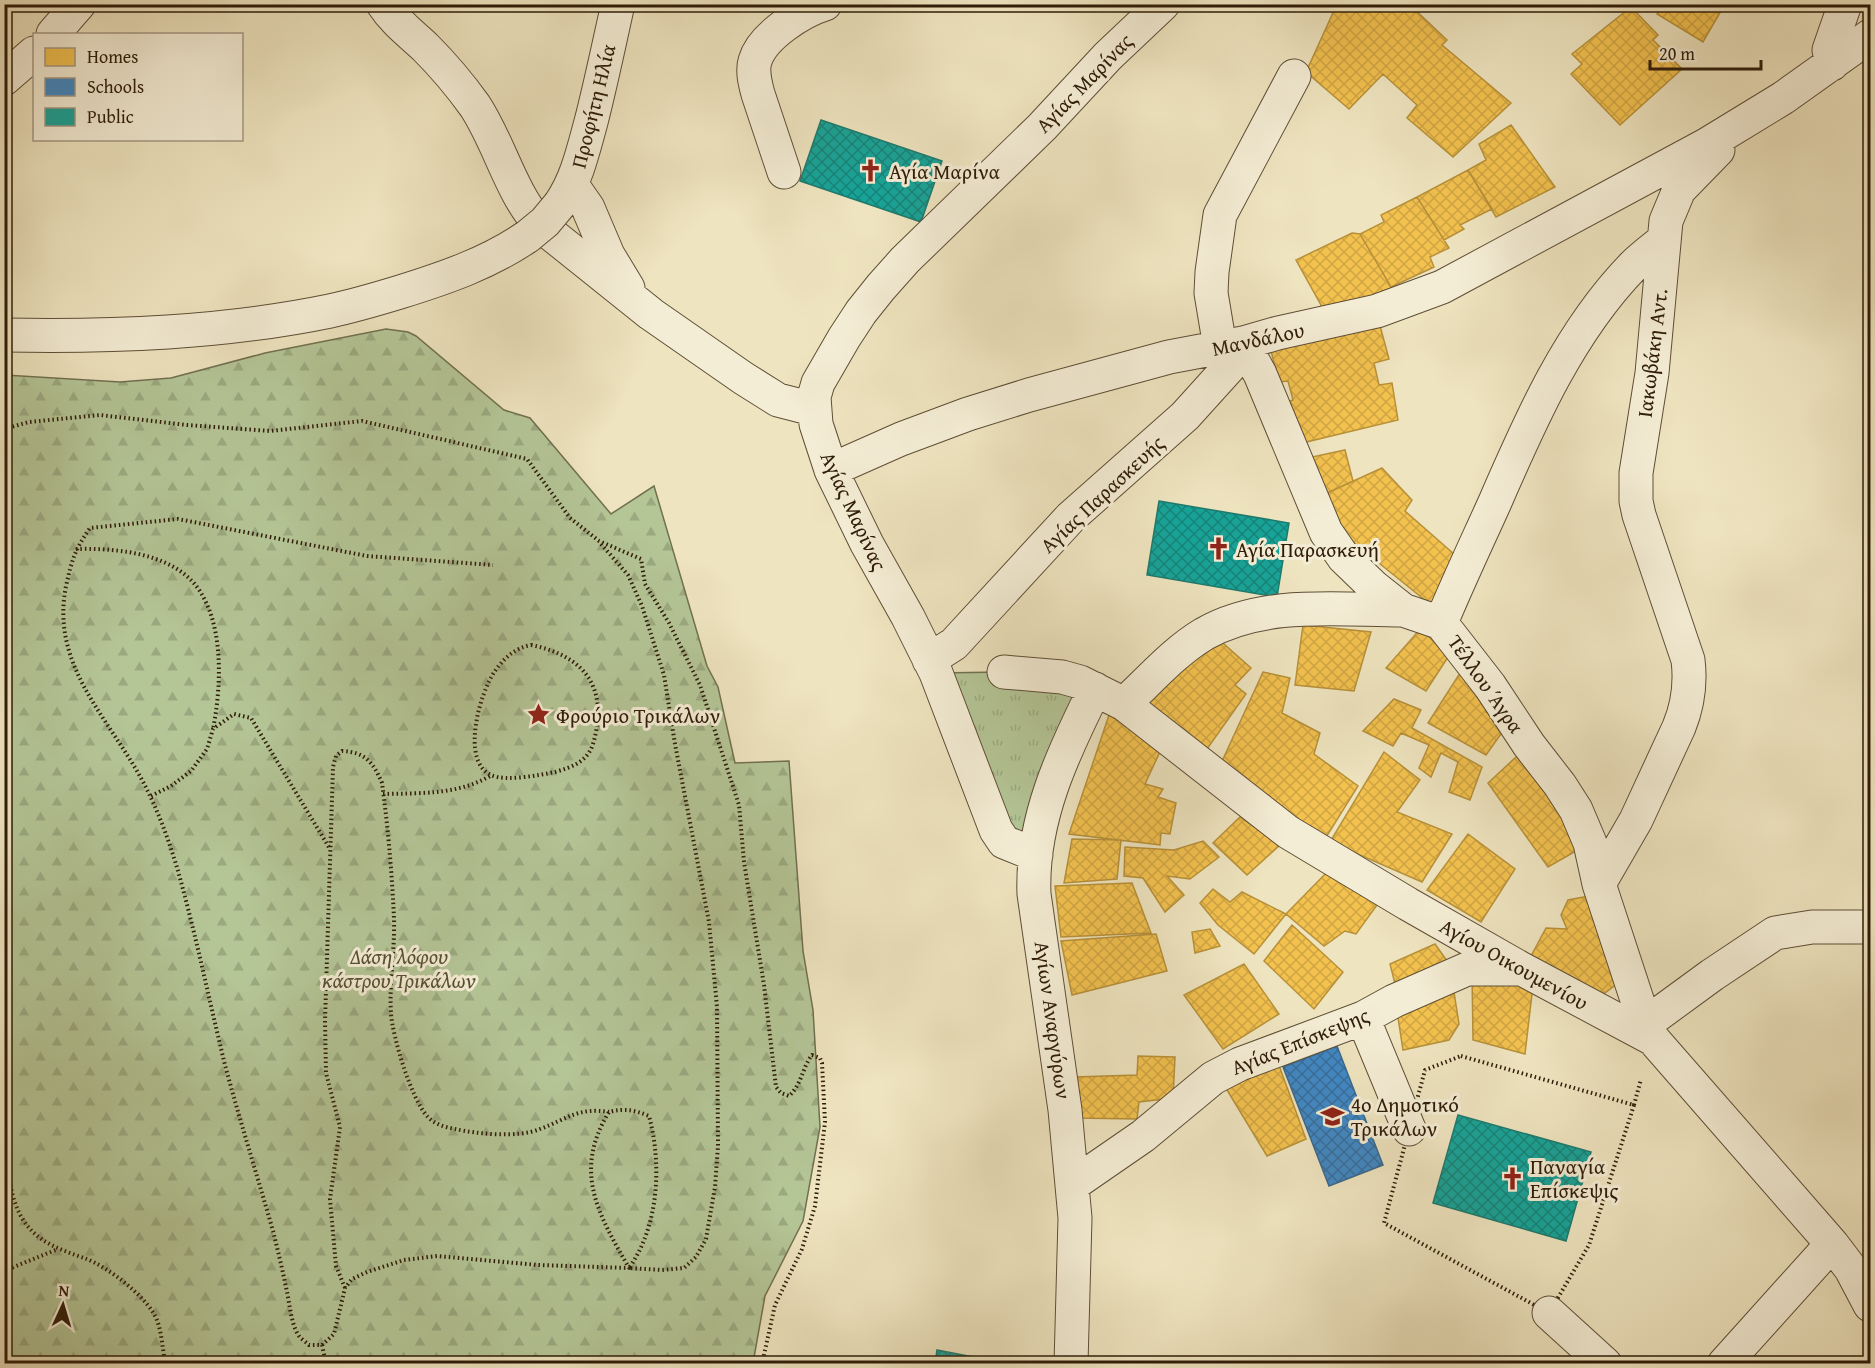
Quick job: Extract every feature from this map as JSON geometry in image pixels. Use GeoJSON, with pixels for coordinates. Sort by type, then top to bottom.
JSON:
{"type":"FeatureCollection","features":[{"type":"Feature","properties":{"kind":"street"},"geometry":{"type":"LineString","coordinates":[[54,33],[79,4]]}},
{"type":"Feature","properties":{"kind":"street"},"geometry":{"type":"LineString","coordinates":[[383,4],[390,15],[437,60],[475,106],[529,213],[541,226],[628,296],[778,400],[813,409]]}},
{"type":"Feature","properties":{"kind":"street","name":"Προφήτη Ηλία"},"geometry":{"type":"LineString","coordinates":[[566,195],[581,158],[602,82],[618,4]]}},
{"type":"Feature","properties":{"kind":"street"},"geometry":{"type":"LineString","coordinates":[[784,172],[758,94],[755,62],[762,47],[786,25],[809,10],[825,4]]}},
{"type":"Feature","properties":{"kind":"street","name":"Αγίας Μαρίνας"},"geometry":{"type":"LineString","coordinates":[[1036,855],[1004,842],[996,830],[929,660],[867,544],[831,470],[816,423],[813,409],[814,397],[818,383],[861,312],[881,287],[905,260],[1042,127],[1108,56],[1163,4]]}},
{"type":"Feature","properties":{"kind":"street"},"geometry":{"type":"LineString","coordinates":[[1832,64],[1829,50],[1845,4]]}},
{"type":"Feature","properties":{"kind":"street"},"geometry":{"type":"LineString","coordinates":[[1664,240],[1666,221],[1679,190],[1746,122],[1870,36]]}},
{"type":"Feature","properties":{"kind":"street"},"geometry":{"type":"LineString","coordinates":[[4,79],[33,54]]}},
{"type":"Feature","properties":{"kind":"street","name":"Τέλλου Άγρα"},"geometry":{"type":"LineString","coordinates":[[1294,76],[1220,215],[1211,293],[1237,347],[1282,425],[1326,532],[1344,558],[1374,587],[1403,610],[1441,623],[1490,686],[1576,810],[1590,843],[1599,884],[1649,1032]]}},
{"type":"Feature","properties":{"kind":"street","name":"Μανδάλου"},"geometry":{"type":"LineString","coordinates":[[831,470],[901,439],[968,414],[1158,360],[1237,347],[1278,333],[1377,311],[1442,286],[1668,167],[1746,122]]}},
{"type":"Feature","properties":{"kind":"street"},"geometry":{"type":"LineString","coordinates":[[4,335],[58,336],[184,330],[247,324],[331,311],[409,289],[458,272],[502,252],[545,222],[566,195],[588,208],[608,255],[628,286],[628,296]]}},
{"type":"Feature","properties":{"kind":"street","name":"Ιακωβάκη Αντ."},"geometry":{"type":"LineString","coordinates":[[1441,623],[1520,444],[1547,389],[1575,343],[1616,286],[1634,265],[1664,240]]}},
{"type":"Feature","properties":{"kind":"street","name":"Ιακωβάκη Αντ."},"geometry":{"type":"LineString","coordinates":[[1599,884],[1636,820],[1679,727],[1690,681],[1688,660],[1679,631],[1646,540],[1635,487],[1652,373],[1664,240]]}},
{"type":"Feature","properties":{"kind":"street","name":"Αγίας Παρασκευής"},"geometry":{"type":"LineString","coordinates":[[929,660],[954,644],[1071,518],[1185,416],[1232,364],[1237,347]]}},
{"type":"Feature","properties":{"kind":"street"},"geometry":{"type":"LineString","coordinates":[[1124,704],[1191,644],[1221,626],[1254,615],[1294,609],[1403,610]]}},
{"type":"Feature","properties":{"kind":"street"},"geometry":{"type":"LineString","coordinates":[[1004,672],[1062,677],[1095,689]]}},
{"type":"Feature","properties":{"kind":"street","name":"Αγίου Οικουμενίου"},"geometry":{"type":"LineString","coordinates":[[1095,689],[1124,704],[1288,832],[1522,969],[1649,1032],[1832,1244],[1851,1269],[1870,1305]]}},
{"type":"Feature","properties":{"kind":"street","name":"Αγίων Αναργύρων"},"geometry":{"type":"LineString","coordinates":[[1071,1364],[1075,1218],[1065,1110],[1034,894],[1034,872],[1044,812],[1052,782],[1068,743],[1095,689]]}},
{"type":"Feature","properties":{"kind":"street"},"geometry":{"type":"LineString","coordinates":[[1649,1032],[1712,975],[1775,933],[1812,927],[1870,927]]}},
{"type":"Feature","properties":{"kind":"street","name":"Αγίας Επίσκεψης"},"geometry":{"type":"LineString","coordinates":[[1071,1185],[1143,1136],[1213,1078],[1240,1064],[1363,1018],[1394,1001],[1467,969],[1522,969]]}},
{"type":"Feature","properties":{"kind":"street"},"geometry":{"type":"LineString","coordinates":[[1363,1018],[1409,1129]]}},
{"type":"Feature","properties":{"kind":"street"},"geometry":{"type":"LineString","coordinates":[[1724,1364],[1832,1244]]}},
{"type":"Feature","properties":{"kind":"street"},"geometry":{"type":"LineString","coordinates":[[1549,1313],[1605,1364]]}},
{"type":"Feature","properties":{"kind":"path"},"geometry":{"type":"LineString","coordinates":[[4,429],[29,422],[100,415],[187,425],[270,430],[362,421],[527,459],[570,518],[599,541],[628,575],[642,606],[664,675],[709,922],[717,1006],[718,1146],[715,1187],[706,1239],[696,1257],[684,1268],[662,1270],[437,1256],[404,1260],[352,1279],[345,1288],[334,1334],[322,1345],[309,1345],[299,1336],[293,1318],[273,1230],[246,1144],[224,1062],[190,916],[170,848],[150,796],[136,770],[88,696],[70,656],[63,618],[64,596],[75,549],[90,528],[178,519],[367,556],[493,565]]}},
{"type":"Feature","properties":{"kind":"path"},"geometry":{"type":"LineString","coordinates":[[599,541],[641,559],[645,584],[669,623],[700,685],[718,739],[739,805],[744,862],[764,985],[776,1087],[781,1093],[789,1096],[798,1087],[812,1055],[820,1058],[822,1063],[825,1122],[815,1206],[802,1249],[775,1305],[762,1364]]}},
{"type":"Feature","properties":{"kind":"path"},"geometry":{"type":"LineString","coordinates":[[75,549],[105,548],[140,554],[161,561],[189,578],[202,595],[212,622],[218,650],[219,700],[207,749],[191,771],[171,786],[150,796]]}},
{"type":"Feature","properties":{"kind":"path"},"geometry":{"type":"LineString","coordinates":[[384,794],[451,791],[470,786],[491,775],[532,776],[569,768],[588,755],[596,731],[598,716],[595,690],[584,670],[560,654],[531,645],[519,647],[505,658],[494,672],[485,691],[474,743],[479,764],[491,775]]}},
{"type":"Feature","properties":{"kind":"path"},"geometry":{"type":"LineString","coordinates":[[213,729],[234,714],[251,718],[330,850]]}},
{"type":"Feature","properties":{"kind":"path"},"geometry":{"type":"LineString","coordinates":[[345,1288],[336,1266],[330,1199],[340,1127],[326,1073],[325,1021],[333,767],[336,756],[342,751],[356,752],[369,760],[377,770],[382,783],[394,926],[391,1016],[402,1059],[419,1105],[436,1124],[477,1133],[514,1134],[540,1130],[564,1117],[582,1111],[609,1112],[621,1109],[638,1111],[649,1116],[655,1137],[657,1169],[655,1194],[646,1236],[639,1255],[629,1268]]}},
{"type":"Feature","properties":{"kind":"path"},"geometry":{"type":"LineString","coordinates":[[1461,1056],[1634,1105],[1589,1245],[1549,1313],[1384,1223],[1425,1070],[1461,1056]]}},
{"type":"Feature","properties":{"kind":"path"},"geometry":{"type":"LineString","coordinates":[[609,1112],[596,1138],[590,1181],[597,1206],[629,1268]]}},
{"type":"Feature","properties":{"kind":"path"},"geometry":{"type":"LineString","coordinates":[[4,1136],[9,1177],[16,1207],[25,1223],[38,1238],[58,1249],[87,1259],[107,1271],[130,1288],[148,1306],[158,1322],[165,1364]]}},
{"type":"Feature","properties":{"kind":"path"},"geometry":{"type":"LineString","coordinates":[[4,1272],[58,1249]]}},
{"type":"Feature","properties":{"kind":"path"},"geometry":{"type":"LineString","coordinates":[[322,1345],[326,1364]]}},
{"type":"Feature","properties":{"kind":"green space","name":"Δάση λόφου κάστρου Τρικάλων"},"geometry":{"type":"Polygon","coordinates":[[[386,329],[408,332],[416,336],[504,410],[530,418],[611,514],[654,486],[707,666],[718,687],[735,763],[789,761],[803,951],[813,1010],[820,1127],[803,1221],[765,1296],[753,1363],[5,1363],[5,375],[120,382],[171,378],[265,353],[386,329]]]}},
{"type":"Feature","properties":{"kind":"green space"},"geometry":{"type":"Polygon","coordinates":[[[1004,672],[1080,682],[1043,812],[1012,847],[936,673],[1004,672]]]}},
{"type":"Feature","properties":{"kind":"building: Homes"},"geometry":{"type":"Polygon","coordinates":[[[1337,4],[1409,4],[1447,40],[1442,45],[1511,103],[1453,157],[1407,118],[1417,105],[1383,74],[1349,109],[1306,72],[1337,4]]]}},
{"type":"Feature","properties":{"kind":"building: Homes"},"geometry":{"type":"Polygon","coordinates":[[[1663,4],[1725,4],[1703,42],[1657,14],[1663,4]]]}},
{"type":"Feature","properties":{"kind":"building: Homes"},"geometry":{"type":"Polygon","coordinates":[[[1854,4],[1870,4],[1870,19],[1854,4]]]}},
{"type":"Feature","properties":{"kind":"building: Homes"},"geometry":{"type":"Polygon","coordinates":[[[1631,7],[1658,35],[1653,40],[1682,69],[1620,125],[1571,74],[1582,64],[1572,54],[1631,7]]]}},
{"type":"Feature","properties":{"kind":"building: Homes"},"geometry":{"type":"Polygon","coordinates":[[[1511,125],[1555,187],[1496,217],[1468,170],[1486,160],[1479,144],[1511,125]]]}},
{"type":"Feature","properties":{"kind":"building: Homes"},"geometry":{"type":"Polygon","coordinates":[[[1468,170],[1492,209],[1460,225],[1464,229],[1444,240],[1417,197],[1468,170]]]}},
{"type":"Feature","properties":{"kind":"building: Homes"},"geometry":{"type":"Polygon","coordinates":[[[1417,197],[1449,248],[1430,257],[1434,267],[1391,287],[1360,234],[1384,222],[1381,215],[1417,197]]]}},
{"type":"Feature","properties":{"kind":"building: Homes"},"geometry":{"type":"Polygon","coordinates":[[[1352,233],[1360,234],[1391,287],[1389,296],[1326,314],[1296,260],[1352,233]]]}},
{"type":"Feature","properties":{"kind":"building: Homes"},"geometry":{"type":"Polygon","coordinates":[[[1379,322],[1389,359],[1374,363],[1379,385],[1392,383],[1398,420],[1302,443],[1287,402],[1293,400],[1288,381],[1279,382],[1269,343],[1379,322]]]}},
{"type":"Feature","properties":{"kind":"building: Homes"},"geometry":{"type":"Polygon","coordinates":[[[1345,450],[1353,481],[1325,494],[1312,457],[1345,450]]]}},
{"type":"Feature","properties":{"kind":"building: Homes"},"geometry":{"type":"Polygon","coordinates":[[[1382,468],[1412,500],[1405,511],[1462,561],[1431,605],[1338,530],[1325,494],[1382,468]]]}},
{"type":"Feature","properties":{"kind":"building: Homes"},"geometry":{"type":"Polygon","coordinates":[[[1303,625],[1371,632],[1354,691],[1295,685],[1303,625]]]}},
{"type":"Feature","properties":{"kind":"building: Homes"},"geometry":{"type":"Polygon","coordinates":[[[1421,628],[1448,657],[1426,691],[1386,668],[1421,628]]]}},
{"type":"Feature","properties":{"kind":"building: Homes"},"geometry":{"type":"Polygon","coordinates":[[[1215,636],[1251,668],[1235,685],[1246,694],[1207,749],[1146,704],[1215,636]]]}},
{"type":"Feature","properties":{"kind":"building: Homes"},"geometry":{"type":"Polygon","coordinates":[[[1263,672],[1290,678],[1282,713],[1320,733],[1314,754],[1358,786],[1325,839],[1218,770],[1263,672]]]}},
{"type":"Feature","properties":{"kind":"building: Homes"},"geometry":{"type":"Polygon","coordinates":[[[1460,673],[1492,697],[1486,712],[1508,724],[1486,755],[1428,723],[1460,673]]]}},
{"type":"Feature","properties":{"kind":"building: Homes"},"geometry":{"type":"Polygon","coordinates":[[[1394,699],[1421,710],[1412,728],[1482,767],[1470,800],[1449,792],[1458,762],[1441,753],[1431,777],[1419,768],[1429,745],[1401,733],[1393,746],[1363,731],[1394,699]]]}},
{"type":"Feature","properties":{"kind":"building: Homes"},"geometry":{"type":"Polygon","coordinates":[[[1110,712],[1165,741],[1145,784],[1163,789],[1158,797],[1176,803],[1170,834],[1161,833],[1160,845],[1069,834],[1110,712]]]}},
{"type":"Feature","properties":{"kind":"building: Homes"},"geometry":{"type":"Polygon","coordinates":[[[1529,745],[1590,843],[1548,867],[1488,783],[1529,745]]]}},
{"type":"Feature","properties":{"kind":"building: Homes"},"geometry":{"type":"Polygon","coordinates":[[[1384,752],[1420,780],[1397,812],[1452,834],[1422,882],[1330,842],[1384,752]]]}},
{"type":"Feature","properties":{"kind":"building: Homes"},"geometry":{"type":"Polygon","coordinates":[[[1240,817],[1280,845],[1247,875],[1213,843],[1240,817]]]}},
{"type":"Feature","properties":{"kind":"building: Homes"},"geometry":{"type":"Polygon","coordinates":[[[1468,834],[1515,869],[1481,922],[1427,890],[1468,834]]]}},
{"type":"Feature","properties":{"kind":"building: Homes"},"geometry":{"type":"Polygon","coordinates":[[[1072,839],[1121,840],[1117,879],[1064,883],[1072,839]]]}},
{"type":"Feature","properties":{"kind":"building: Homes"},"geometry":{"type":"Polygon","coordinates":[[[1203,841],[1219,857],[1190,879],[1167,876],[1184,895],[1165,912],[1143,878],[1124,876],[1125,847],[1174,850],[1203,841]]]}},
{"type":"Feature","properties":{"kind":"building: Homes"},"geometry":{"type":"Polygon","coordinates":[[[1334,865],[1380,901],[1356,934],[1345,931],[1324,946],[1286,914],[1334,865]]]}},
{"type":"Feature","properties":{"kind":"building: Homes"},"geometry":{"type":"Polygon","coordinates":[[[1132,883],[1151,933],[1061,937],[1055,886],[1132,883]]]}},
{"type":"Feature","properties":{"kind":"building: Homes"},"geometry":{"type":"Polygon","coordinates":[[[1213,889],[1230,902],[1242,892],[1286,914],[1254,954],[1218,925],[1200,903],[1213,889]]]}},
{"type":"Feature","properties":{"kind":"building: Homes"},"geometry":{"type":"Polygon","coordinates":[[[1599,894],[1629,975],[1598,998],[1530,958],[1546,928],[1567,929],[1561,915],[1568,900],[1599,894]]]}},
{"type":"Feature","properties":{"kind":"building: Homes"},"geometry":{"type":"Polygon","coordinates":[[[1292,925],[1343,972],[1314,1009],[1264,961],[1292,925]]]}},
{"type":"Feature","properties":{"kind":"building: Homes"},"geometry":{"type":"Polygon","coordinates":[[[1210,929],[1220,946],[1195,953],[1192,932],[1210,929]]]}},
{"type":"Feature","properties":{"kind":"building: Homes"},"geometry":{"type":"Polygon","coordinates":[[[1156,934],[1167,971],[1072,995],[1061,941],[1156,934]]]}},
{"type":"Feature","properties":{"kind":"building: Homes"},"geometry":{"type":"Polygon","coordinates":[[[1435,944],[1452,968],[1397,992],[1390,964],[1435,944]]]}},
{"type":"Feature","properties":{"kind":"building: Homes"},"geometry":{"type":"Polygon","coordinates":[[[1244,964],[1279,1014],[1223,1049],[1184,995],[1244,964]]]}},
{"type":"Feature","properties":{"kind":"building: Homes"},"geometry":{"type":"Polygon","coordinates":[[[1472,975],[1533,985],[1525,1054],[1473,1040],[1472,975]]]}},
{"type":"Feature","properties":{"kind":"building: Homes"},"geometry":{"type":"Polygon","coordinates":[[[1454,992],[1459,1024],[1449,1040],[1403,1050],[1397,1011],[1454,992]]]}},
{"type":"Feature","properties":{"kind":"building: Homes"},"geometry":{"type":"Polygon","coordinates":[[[1138,1056],[1175,1057],[1173,1098],[1139,1102],[1137,1119],[1075,1118],[1074,1077],[1137,1075],[1138,1056]]]}},
{"type":"Feature","properties":{"kind":"building: Homes"},"geometry":{"type":"Polygon","coordinates":[[[1277,1060],[1306,1139],[1267,1156],[1224,1085],[1277,1060]]]}},
{"type":"Feature","properties":{"kind":"building: Schools","name":"4ο Δημοτικό Τρικάλων"},"geometry":{"type":"Polygon","coordinates":[[[1337,1046],[1383,1165],[1329,1186],[1283,1067],[1337,1046]]]}},
{"type":"Feature","properties":{"kind":"building: Public","name":"Αγία Μαρίνα"},"geometry":{"type":"Polygon","coordinates":[[[821,120],[942,161],[921,222],[800,181],[821,120]]]}},
{"type":"Feature","properties":{"kind":"building: Public","name":"Αγία Παρασκευή"},"geometry":{"type":"Polygon","coordinates":[[[1159,501],[1289,523],[1277,597],[1147,575],[1159,501]]]}},
{"type":"Feature","properties":{"kind":"building: Public","name":"Παναγία Επίσκεψις"},"geometry":{"type":"Polygon","coordinates":[[[1458,1115],[1591,1152],[1566,1241],[1433,1203],[1458,1115]]]}},
{"type":"Feature","properties":{"kind":"building: Public"},"geometry":{"type":"Polygon","coordinates":[[[937,1350],[1010,1364],[935,1364],[937,1350]]]}},
{"type":"Feature","properties":{"kind":"place","name":"Αγία Μαρίνα"},"geometry":{"type":"Point","coordinates":[871,171]}},
{"type":"Feature","properties":{"kind":"place","name":"Αγία Παρασκευή"},"geometry":{"type":"Point","coordinates":[1218,549]}},
{"type":"Feature","properties":{"kind":"place","name":"Φρούριο Τρικάλων"},"geometry":{"type":"Point","coordinates":[538,715]}},
{"type":"Feature","properties":{"kind":"place","name":"4ο Δημοτικό Τρικάλων"},"geometry":{"type":"Point","coordinates":[1333,1116]}},
{"type":"Feature","properties":{"kind":"place","name":"Παναγία Επίσκεψις"},"geometry":{"type":"Point","coordinates":[1512,1178]}}]}
